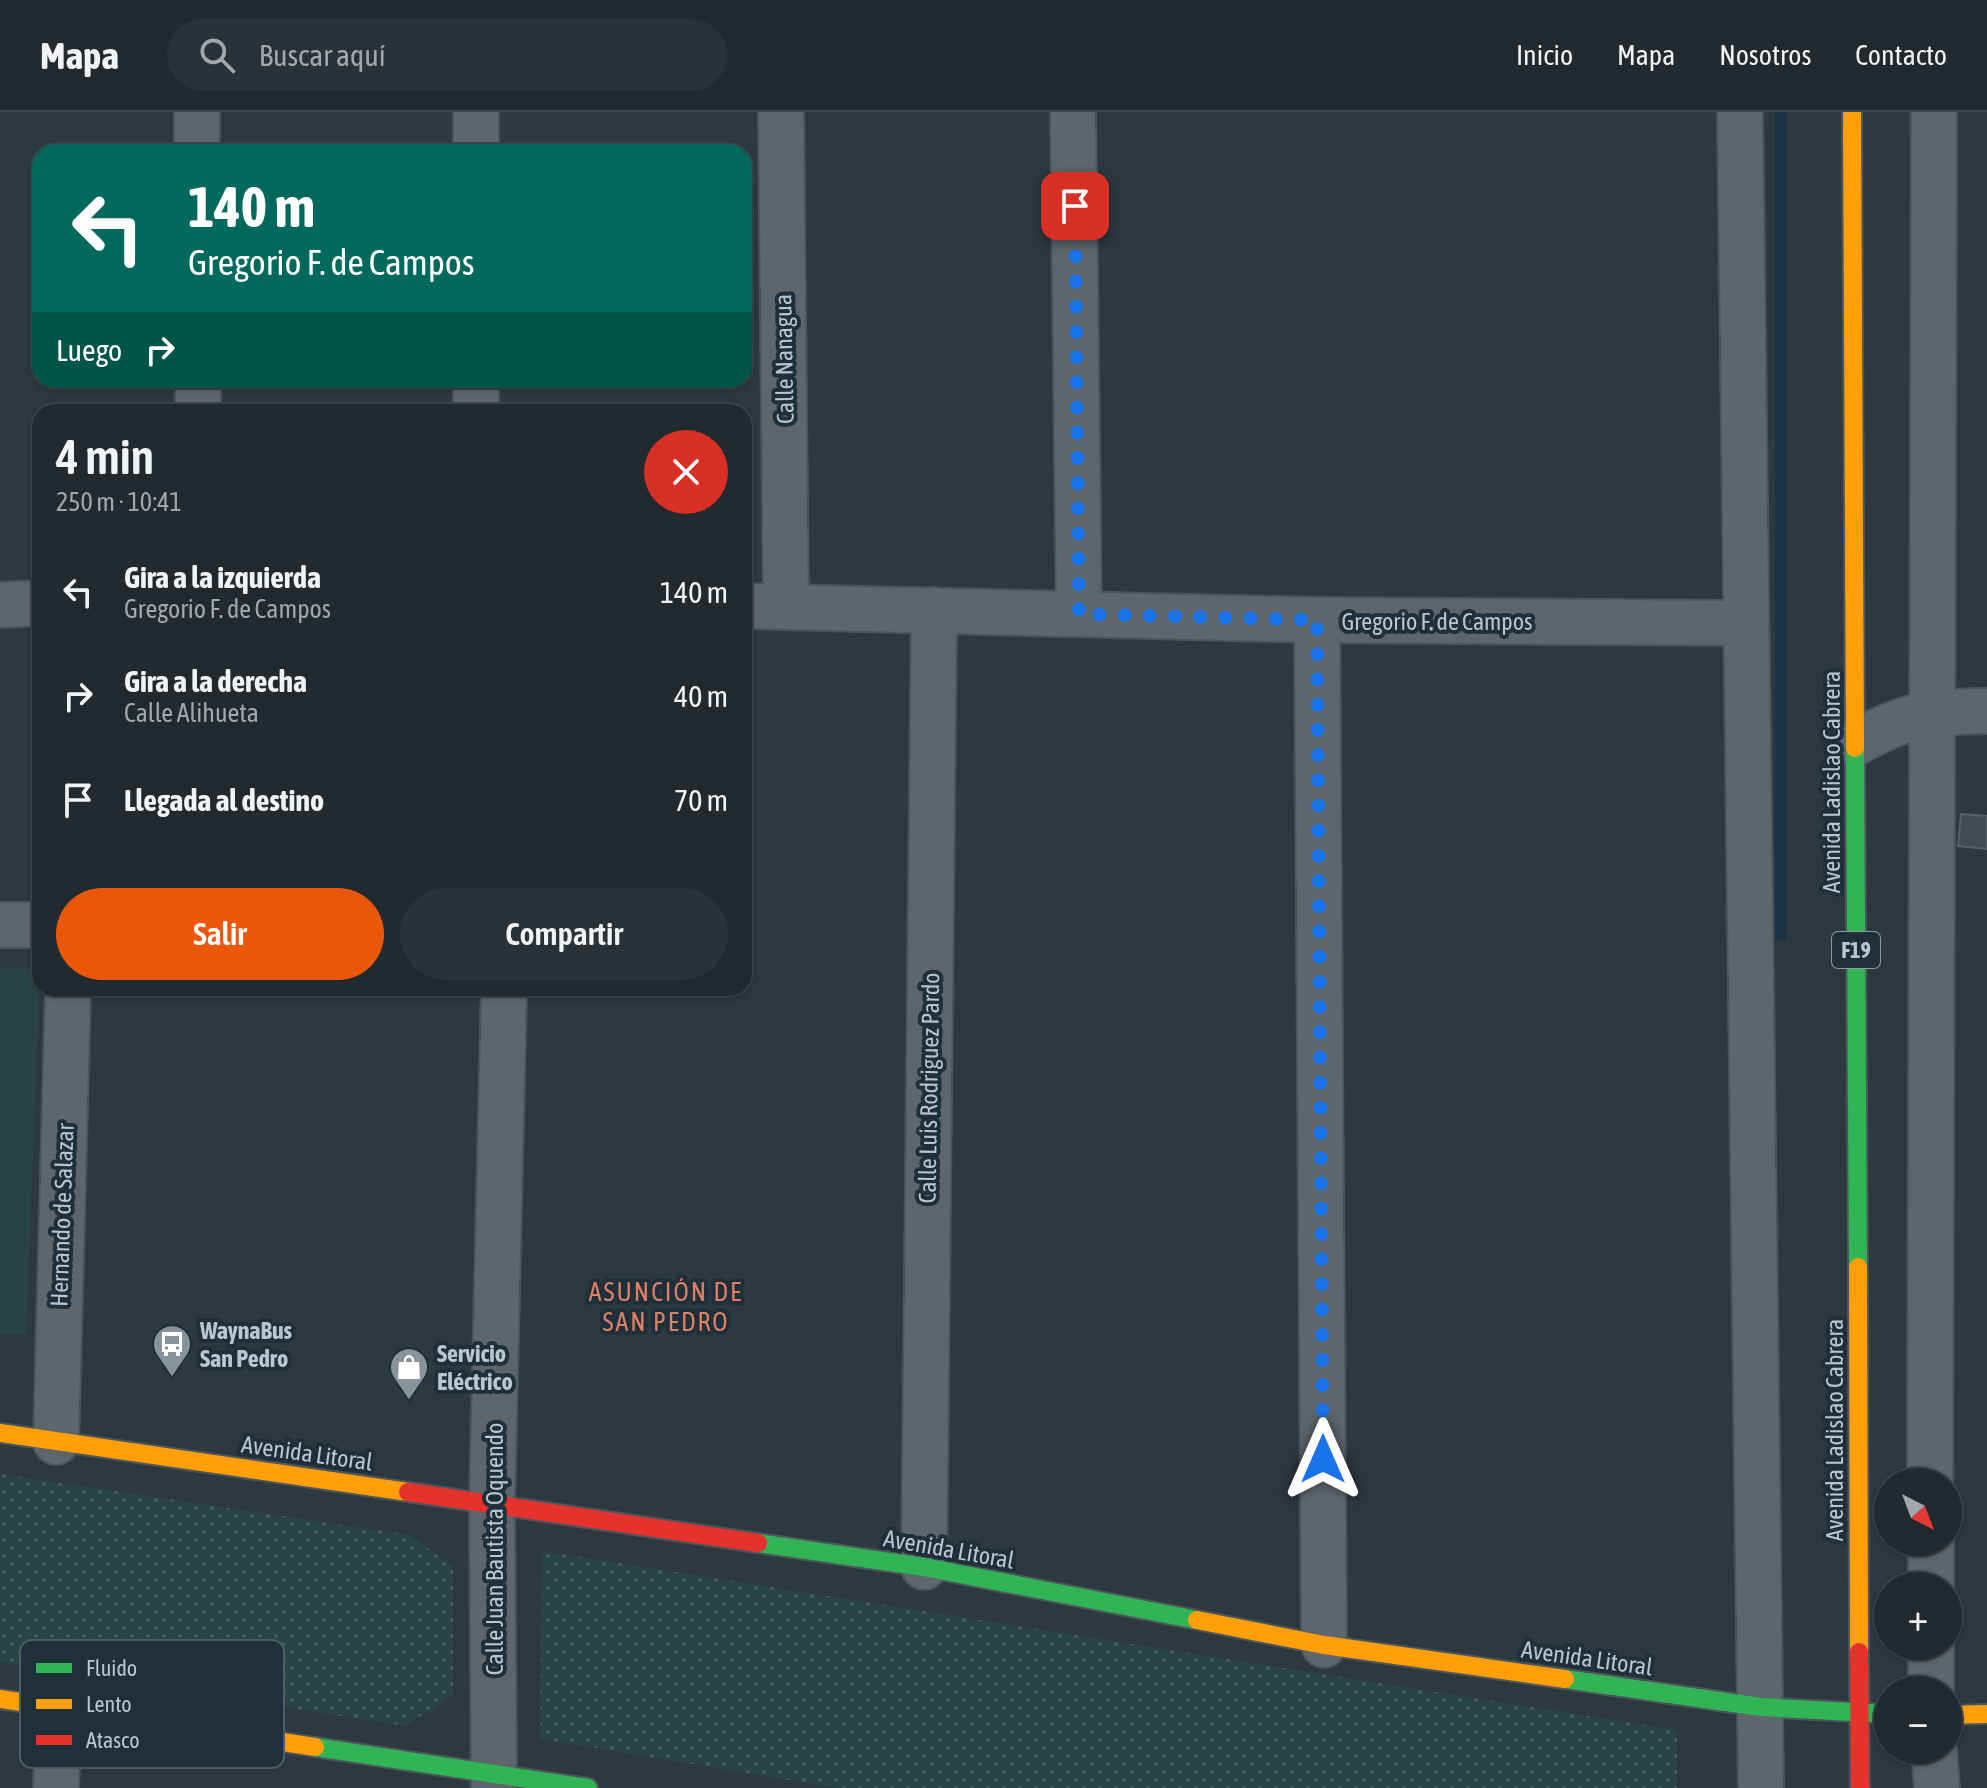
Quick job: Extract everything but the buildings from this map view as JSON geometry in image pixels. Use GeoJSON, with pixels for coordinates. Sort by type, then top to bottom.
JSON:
{"type":"FeatureCollection","features":[{"type":"Feature","properties":{"kind":"main road","name":"Avenida Ladislao Cabrera"},"geometry":{"type":"LineString","coordinates":[[1852,112],[1860,1788]]}},
{"type":"Feature","properties":{"kind":"main road","name":"Avenida Litoral"},"geometry":{"type":"LineString","coordinates":[[0,1433],[924,1567],[1324,1645],[1761,1707],[1874,1714]]}},
{"type":"Feature","properties":{"kind":"main road"},"geometry":{"type":"LineString","coordinates":[[0,1699],[20,1702]]}},
{"type":"Feature","properties":{"kind":"main road"},"geometry":{"type":"LineString","coordinates":[[1962,1715],[1987,1714]]}},
{"type":"Feature","properties":{"kind":"main road"},"geometry":{"type":"LineString","coordinates":[[284,1746],[494,1781],[588,1788]]}},
{"type":"Feature","properties":{"kind":"street"},"geometry":{"type":"LineString","coordinates":[[197,112],[197,144]]}},
{"type":"Feature","properties":{"kind":"street"},"geometry":{"type":"LineString","coordinates":[[476,112],[476,144]]}},
{"type":"Feature","properties":{"kind":"street","name":"Calle Nanagua"},"geometry":{"type":"LineString","coordinates":[[765,606],[781,112]]}},
{"type":"Feature","properties":{"kind":"street"},"geometry":{"type":"LineString","coordinates":[[1073,112],[1079,614]]}},
{"type":"Feature","properties":{"kind":"street"},"geometry":{"type":"LineString","coordinates":[[1740,112],[1761,1788]]}},
{"type":"Feature","properties":{"kind":"street"},"geometry":{"type":"LineString","coordinates":[[1930,1468],[1934,112]]}},
{"type":"Feature","properties":{"kind":"street"},"geometry":{"type":"LineString","coordinates":[[0,605],[32,603]]}},
{"type":"Feature","properties":{"kind":"street","name":"Gregorio F. de Campos"},"geometry":{"type":"LineString","coordinates":[[765,606],[1317,620],[1746,623]]}},
{"type":"Feature","properties":{"kind":"street","name":"Calle Luis Rodriguez Pardo"},"geometry":{"type":"LineString","coordinates":[[924,1567],[934,610]]}},
{"type":"Feature","properties":{"kind":"street"},"geometry":{"type":"LineString","coordinates":[[1317,620],[1324,1645]]}},
{"type":"Feature","properties":{"kind":"street"},"geometry":{"type":"LineString","coordinates":[[1855,743],[1896,720],[1930,712],[1987,711]]}},
{"type":"Feature","properties":{"kind":"street"},"geometry":{"type":"LineString","coordinates":[[0,925],[32,925]]}},
{"type":"Feature","properties":{"kind":"street","name":"Hernando de Salazar"},"geometry":{"type":"LineString","coordinates":[[56,1442],[68,996]]}},
{"type":"Feature","properties":{"kind":"street","name":"Calle Juan Bautista Oquendo"},"geometry":{"type":"LineString","coordinates":[[494,1781],[492,1503],[504,996]]}},
{"type":"Feature","properties":{"kind":"street"},"geometry":{"type":"LineString","coordinates":[[1935,1764],[1937,1788]]}},
{"type":"Feature","properties":{"kind":"street"},"geometry":{"type":"LineString","coordinates":[[56,1788],[57,1768]]}},
{"type":"Feature","properties":{"kind":"green space"},"geometry":{"type":"Polygon","coordinates":[[[0,967],[32,969],[32,996],[39,996],[26,1335],[0,1334],[0,967]]]}},
{"type":"Feature","properties":{"kind":"green space"},"geometry":{"type":"Polygon","coordinates":[[[0,1474],[410,1535],[453,1567],[453,1696],[405,1726],[284,1707],[284,1640],[20,1640],[20,1665],[0,1662],[0,1474]]]}},
{"type":"Feature","properties":{"kind":"green space"},"geometry":{"type":"Polygon","coordinates":[[[542,1551],[1677,1730],[1677,1788],[838,1788],[540,1739],[542,1551]]]}},
{"type":"Feature","properties":{"kind":"waterway"},"geometry":{"type":"LineString","coordinates":[[1781,112],[1781,935]]}},
{"type":"Feature","properties":{"kind":"traffic: fast"},"geometry":{"type":"LineString","coordinates":[[1855,748],[1858,1267]]}},
{"type":"Feature","properties":{"kind":"traffic: fast"},"geometry":{"type":"LineString","coordinates":[[758,1543],[924,1567],[1197,1620]]}},
{"type":"Feature","properties":{"kind":"traffic: fast"},"geometry":{"type":"LineString","coordinates":[[1565,1679],[1761,1707],[1874,1713]]}},
{"type":"Feature","properties":{"kind":"traffic: fast"},"geometry":{"type":"LineString","coordinates":[[315,1747],[588,1788]]}},
{"type":"Feature","properties":{"kind":"traffic: slow"},"geometry":{"type":"LineString","coordinates":[[1852,112],[1855,748]]}},
{"type":"Feature","properties":{"kind":"traffic: slow"},"geometry":{"type":"LineString","coordinates":[[1858,1267],[1859,1652]]}},
{"type":"Feature","properties":{"kind":"traffic: slow"},"geometry":{"type":"LineString","coordinates":[[0,1433],[408,1492]]}},
{"type":"Feature","properties":{"kind":"traffic: slow"},"geometry":{"type":"LineString","coordinates":[[1197,1620],[1324,1645],[1565,1679]]}},
{"type":"Feature","properties":{"kind":"traffic: slow"},"geometry":{"type":"LineString","coordinates":[[0,1699],[20,1702]]}},
{"type":"Feature","properties":{"kind":"traffic: slow"},"geometry":{"type":"LineString","coordinates":[[1962,1715],[1987,1714]]}},
{"type":"Feature","properties":{"kind":"traffic: slow"},"geometry":{"type":"LineString","coordinates":[[284,1742],[315,1747]]}},
{"type":"Feature","properties":{"kind":"traffic: jam"},"geometry":{"type":"LineString","coordinates":[[408,1492],[758,1543]]}},
{"type":"Feature","properties":{"kind":"traffic: jam"},"geometry":{"type":"LineString","coordinates":[[1859,1652],[1860,1788]]}},
{"type":"Feature","properties":{"kind":"place","name":"WaynaBus San Pedro"},"geometry":{"type":"Point","coordinates":[172,1378]}},
{"type":"Feature","properties":{"kind":"place","name":"Servicio Eléctrico"},"geometry":{"type":"Point","coordinates":[409,1401]}},
{"type":"Feature","properties":{"kind":"district","name":"ASUNCIÓN DE SAN PEDRO"},"geometry":{"type":"Point","coordinates":[666,1307]}},
{"type":"Feature","properties":{"kind":"route"},"geometry":{"type":"LineString","coordinates":[[1075,206],[1079,614],[1317,620],[1323,1459]]}}]}
